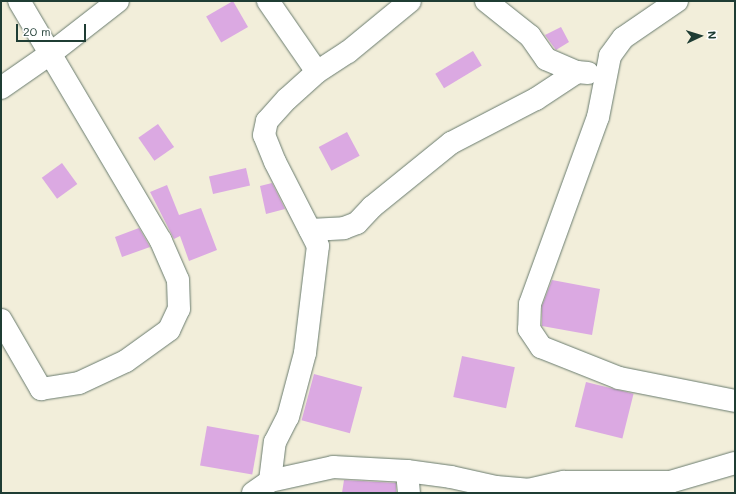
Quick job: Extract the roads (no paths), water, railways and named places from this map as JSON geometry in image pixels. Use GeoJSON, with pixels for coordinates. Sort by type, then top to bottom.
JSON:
{"type":"FeatureCollection","features":[{"type":"Feature","properties":{"kind":"street"},"geometry":{"type":"LineString","coordinates":[[1,320],[41,389],[79,383],[126,362],[169,330],[179,309],[178,280],[161,241],[18,1]]}},
{"type":"Feature","properties":{"kind":"street"},"geometry":{"type":"LineString","coordinates":[[1,88],[50,54],[118,1]]}},
{"type":"Feature","properties":{"kind":"street"},"geometry":{"type":"LineString","coordinates":[[268,1],[318,72]]}},
{"type":"Feature","properties":{"kind":"street"},"geometry":{"type":"LineString","coordinates":[[261,487],[275,442],[288,417],[305,353],[318,246],[275,162],[264,135],[267,121],[287,99],[318,72],[348,52],[410,1]]}},
{"type":"Feature","properties":{"kind":"street"},"geometry":{"type":"LineString","coordinates":[[486,1],[530,36],[546,59],[577,72],[605,74]]}},
{"type":"Feature","properties":{"kind":"street"},"geometry":{"type":"LineString","coordinates":[[677,1],[622,38],[610,56],[605,74],[598,117],[530,304],[529,329],[541,347],[619,378],[735,401]]}},
{"type":"Feature","properties":{"kind":"street"},"geometry":{"type":"LineString","coordinates":[[310,230],[344,228],[357,223],[372,206],[451,143],[536,99],[577,72]]}},
{"type":"Feature","properties":{"kind":"street"},"geometry":{"type":"LineString","coordinates":[[261,487],[333,467],[407,471],[451,476],[496,487],[528,490],[564,482],[604,486],[670,482],[735,464]]}},
{"type":"Feature","properties":{"kind":"street"},"geometry":{"type":"LineString","coordinates":[[407,471],[409,493]]}}]}
